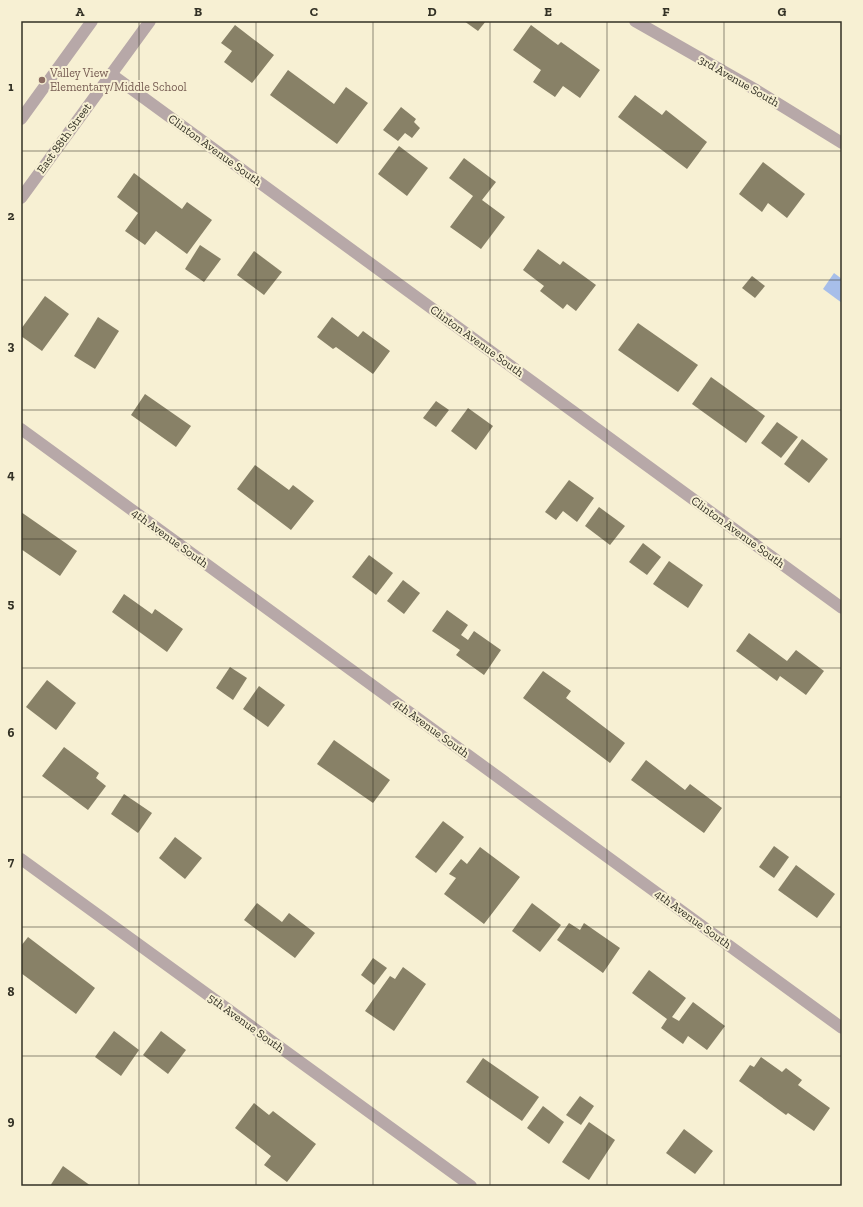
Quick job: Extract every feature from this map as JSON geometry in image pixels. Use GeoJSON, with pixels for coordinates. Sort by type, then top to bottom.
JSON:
{"type":"FeatureCollection","features":[{"type":"Feature","properties":{"kind":"street"},"geometry":{"type":"LineString","coordinates":[[21,119],[92,21]]}},
{"type":"Feature","properties":{"kind":"street","name":"East 88th Street"},"geometry":{"type":"LineString","coordinates":[[21,198],[150,21]]}},
{"type":"Feature","properties":{"kind":"street","name":"3rd Avenue South"},"geometry":{"type":"LineString","coordinates":[[635,21],[756,90],[842,143]]}},
{"type":"Feature","properties":{"kind":"street","name":"Clinton Avenue South"},"geometry":{"type":"LineString","coordinates":[[111,74],[842,608]]}},
{"type":"Feature","properties":{"kind":"street","name":"4th Avenue South"},"geometry":{"type":"LineString","coordinates":[[21,429],[842,1028]]}},
{"type":"Feature","properties":{"kind":"street","name":"5th Avenue South"},"geometry":{"type":"LineString","coordinates":[[21,859],[471,1186]]}},
{"type":"Feature","properties":{"kind":"water"},"geometry":{"type":"Polygon","coordinates":[[[834,273],[842,279],[842,303],[823,289],[834,273]]]}},
{"type":"Feature","properties":{"kind":"building"},"geometry":{"type":"Polygon","coordinates":[[[464,21],[486,21],[478,31],[464,21]]]}},
{"type":"Feature","properties":{"kind":"building"},"geometry":{"type":"Polygon","coordinates":[[[235,25],[274,55],[252,83],[224,62],[232,51],[221,43],[235,25]]]}},
{"type":"Feature","properties":{"kind":"building"},"geometry":{"type":"Polygon","coordinates":[[[531,25],[558,45],[561,42],[600,70],[580,98],[563,86],[555,97],[533,82],[541,70],[513,50],[531,25]]]}},
{"type":"Feature","properties":{"kind":"building"},"geometry":{"type":"Polygon","coordinates":[[[288,70],[334,104],[346,87],[368,103],[337,144],[270,95],[288,70]]]}},
{"type":"Feature","properties":{"kind":"building"},"geometry":{"type":"Polygon","coordinates":[[[635,95],[662,115],[666,110],[707,142],[687,169],[618,117],[635,95]]]}},
{"type":"Feature","properties":{"kind":"building"},"geometry":{"type":"Polygon","coordinates":[[[401,107],[416,119],[414,122],[420,128],[412,138],[405,133],[398,141],[383,130],[401,107]]]}},
{"type":"Feature","properties":{"kind":"building"},"geometry":{"type":"Polygon","coordinates":[[[399,146],[428,168],[407,196],[378,174],[399,146]]]}},
{"type":"Feature","properties":{"kind":"building"},"geometry":{"type":"Polygon","coordinates":[[[464,158],[496,182],[482,200],[505,217],[481,249],[450,227],[473,196],[449,178],[464,158]]]}},
{"type":"Feature","properties":{"kind":"building"},"geometry":{"type":"Polygon","coordinates":[[[763,162],[805,194],[787,218],[768,203],[762,212],[739,194],[763,162]]]}},
{"type":"Feature","properties":{"kind":"building"},"geometry":{"type":"Polygon","coordinates":[[[134,173],[182,209],[187,202],[212,220],[187,254],[156,231],[145,245],[125,231],[138,213],[117,197],[134,173]]]}},
{"type":"Feature","properties":{"kind":"building"},"geometry":{"type":"Polygon","coordinates":[[[200,245],[221,259],[204,282],[185,269],[200,245]]]}},
{"type":"Feature","properties":{"kind":"building"},"geometry":{"type":"Polygon","coordinates":[[[538,249],[560,265],[563,261],[596,285],[576,311],[567,304],[563,309],[540,291],[544,286],[523,270],[538,249]]]}},
{"type":"Feature","properties":{"kind":"building"},"geometry":{"type":"Polygon","coordinates":[[[254,251],[282,272],[264,295],[237,275],[254,251]]]}},
{"type":"Feature","properties":{"kind":"building"},"geometry":{"type":"Polygon","coordinates":[[[752,276],[765,286],[755,298],[742,288],[752,276]]]}},
{"type":"Feature","properties":{"kind":"building"},"geometry":{"type":"Polygon","coordinates":[[[45,296],[69,314],[42,351],[21,336],[21,329],[45,296]]]}},
{"type":"Feature","properties":{"kind":"building"},"geometry":{"type":"Polygon","coordinates":[[[98,317],[119,331],[95,369],[74,356],[98,317]]]}},
{"type":"Feature","properties":{"kind":"building"},"geometry":{"type":"Polygon","coordinates":[[[332,317],[358,337],[363,331],[390,351],[373,374],[336,347],[333,349],[317,337],[332,317]]]}},
{"type":"Feature","properties":{"kind":"building"},"geometry":{"type":"Polygon","coordinates":[[[638,323],[698,365],[678,392],[618,350],[638,323]]]}},
{"type":"Feature","properties":{"kind":"building"},"geometry":{"type":"Polygon","coordinates":[[[711,377],[765,416],[746,443],[692,404],[711,377]]]}},
{"type":"Feature","properties":{"kind":"building"},"geometry":{"type":"Polygon","coordinates":[[[145,394],[191,426],[176,447],[131,415],[145,394]]]}},
{"type":"Feature","properties":{"kind":"building"},"geometry":{"type":"Polygon","coordinates":[[[436,401],[449,410],[436,427],[423,418],[436,401]]]}},
{"type":"Feature","properties":{"kind":"building"},"geometry":{"type":"Polygon","coordinates":[[[468,408],[493,426],[476,450],[451,431],[468,408]]]}},
{"type":"Feature","properties":{"kind":"building"},"geometry":{"type":"Polygon","coordinates":[[[777,422],[798,437],[781,458],[761,443],[777,422]]]}},
{"type":"Feature","properties":{"kind":"building"},"geometry":{"type":"Polygon","coordinates":[[[802,439],[828,459],[809,483],[784,464],[802,439]]]}},
{"type":"Feature","properties":{"kind":"building"},"geometry":{"type":"Polygon","coordinates":[[[255,465],[289,490],[293,485],[314,501],[291,530],[237,489],[255,465]]]}},
{"type":"Feature","properties":{"kind":"building"},"geometry":{"type":"Polygon","coordinates":[[[569,480],[594,498],[577,522],[563,511],[556,520],[545,512],[569,480]]]}},
{"type":"Feature","properties":{"kind":"building"},"geometry":{"type":"Polygon","coordinates":[[[599,507],[625,526],[610,545],[585,526],[599,507]]]}},
{"type":"Feature","properties":{"kind":"building"},"geometry":{"type":"Polygon","coordinates":[[[21,512],[77,551],[60,576],[21,549],[21,512]]]}},
{"type":"Feature","properties":{"kind":"building"},"geometry":{"type":"Polygon","coordinates":[[[643,543],[661,557],[647,575],[629,562],[643,543]]]}},
{"type":"Feature","properties":{"kind":"building"},"geometry":{"type":"Polygon","coordinates":[[[369,555],[393,573],[376,595],[352,577],[369,555]]]}},
{"type":"Feature","properties":{"kind":"building"},"geometry":{"type":"Polygon","coordinates":[[[669,561],[703,585],[688,608],[653,584],[669,561]]]}},
{"type":"Feature","properties":{"kind":"building"},"geometry":{"type":"Polygon","coordinates":[[[403,580],[420,593],[404,614],[387,601],[403,580]]]}},
{"type":"Feature","properties":{"kind":"building"},"geometry":{"type":"Polygon","coordinates":[[[124,594],[152,614],[155,609],[183,629],[167,652],[112,612],[124,594]]]}},
{"type":"Feature","properties":{"kind":"building"},"geometry":{"type":"Polygon","coordinates":[[[447,610],[468,625],[461,635],[468,640],[474,631],[501,650],[484,675],[456,655],[460,650],[432,631],[447,610]]]}},
{"type":"Feature","properties":{"kind":"building"},"geometry":{"type":"Polygon","coordinates":[[[749,633],[787,661],[796,650],[824,671],[806,695],[780,676],[777,681],[736,651],[749,633]]]}},
{"type":"Feature","properties":{"kind":"building"},"geometry":{"type":"Polygon","coordinates":[[[230,667],[247,678],[233,700],[216,688],[230,667]]]}},
{"type":"Feature","properties":{"kind":"building"},"geometry":{"type":"Polygon","coordinates":[[[543,671],[571,691],[566,698],[625,743],[610,763],[523,698],[543,671]]]}},
{"type":"Feature","properties":{"kind":"building"},"geometry":{"type":"Polygon","coordinates":[[[47,680],[76,703],[56,730],[26,707],[47,680]]]}},
{"type":"Feature","properties":{"kind":"building"},"geometry":{"type":"Polygon","coordinates":[[[259,686],[285,705],[268,727],[243,709],[259,686]]]}},
{"type":"Feature","properties":{"kind":"building"},"geometry":{"type":"Polygon","coordinates":[[[334,740],[390,780],[373,803],[317,764],[334,740]]]}},
{"type":"Feature","properties":{"kind":"building"},"geometry":{"type":"Polygon","coordinates":[[[64,747],[99,773],[96,778],[106,786],[88,810],[42,776],[64,747]]]}},
{"type":"Feature","properties":{"kind":"building"},"geometry":{"type":"Polygon","coordinates":[[[646,760],[685,790],[690,784],[722,808],[704,833],[631,780],[646,760]]]}},
{"type":"Feature","properties":{"kind":"building"},"geometry":{"type":"Polygon","coordinates":[[[124,794],[152,813],[138,833],[111,814],[124,794]]]}},
{"type":"Feature","properties":{"kind":"building"},"geometry":{"type":"Polygon","coordinates":[[[443,821],[464,837],[436,873],[415,857],[443,821]]]}},
{"type":"Feature","properties":{"kind":"building"},"geometry":{"type":"Polygon","coordinates":[[[175,837],[202,858],[185,879],[159,858],[175,837]]]}},
{"type":"Feature","properties":{"kind":"building"},"geometry":{"type":"Polygon","coordinates":[[[774,846],[789,857],[774,878],[759,867],[774,846]]]}},
{"type":"Feature","properties":{"kind":"building"},"geometry":{"type":"Polygon","coordinates":[[[480,847],[520,877],[484,924],[444,894],[456,878],[449,874],[461,859],[467,864],[480,847]]]}},
{"type":"Feature","properties":{"kind":"building"},"geometry":{"type":"Polygon","coordinates":[[[796,865],[835,894],[817,918],[778,890],[796,865]]]}},
{"type":"Feature","properties":{"kind":"building"},"geometry":{"type":"Polygon","coordinates":[[[257,903],[282,922],[289,913],[315,933],[295,958],[244,920],[257,903]]]}},
{"type":"Feature","properties":{"kind":"building"},"geometry":{"type":"Polygon","coordinates":[[[532,903],[561,925],[540,952],[512,931],[532,903]]]}},
{"type":"Feature","properties":{"kind":"building"},"geometry":{"type":"Polygon","coordinates":[[[569,923],[580,930],[584,923],[620,948],[603,973],[557,940],[569,923]]]}},
{"type":"Feature","properties":{"kind":"building"},"geometry":{"type":"Polygon","coordinates":[[[28,937],[95,988],[76,1014],[21,973],[21,946],[28,937]]]}},
{"type":"Feature","properties":{"kind":"building"},"geometry":{"type":"Polygon","coordinates":[[[373,958],[387,968],[374,985],[361,975],[373,958]]]}},
{"type":"Feature","properties":{"kind":"building"},"geometry":{"type":"Polygon","coordinates":[[[403,967],[426,984],[394,1031],[365,1011],[390,976],[395,979],[403,967]]]}},
{"type":"Feature","properties":{"kind":"building"},"geometry":{"type":"Polygon","coordinates":[[[649,970],[686,998],[672,1017],[679,1021],[693,1002],[725,1026],[707,1050],[688,1036],[683,1044],[661,1028],[667,1019],[632,993],[649,970]]]}},
{"type":"Feature","properties":{"kind":"building"},"geometry":{"type":"Polygon","coordinates":[[[114,1031],[139,1050],[121,1076],[95,1057],[114,1031]]]}},
{"type":"Feature","properties":{"kind":"building"},"geometry":{"type":"Polygon","coordinates":[[[161,1031],[186,1050],[168,1074],[143,1055],[161,1031]]]}},
{"type":"Feature","properties":{"kind":"building"},"geometry":{"type":"Polygon","coordinates":[[[761,1057],[782,1072],[786,1068],[802,1080],[798,1085],[830,1108],[814,1131],[788,1113],[786,1115],[739,1081],[750,1065],[754,1067],[761,1057]]]}},
{"type":"Feature","properties":{"kind":"building"},"geometry":{"type":"Polygon","coordinates":[[[483,1058],[539,1097],[522,1121],[466,1082],[483,1058]]]}},
{"type":"Feature","properties":{"kind":"building"},"geometry":{"type":"Polygon","coordinates":[[[580,1096],[594,1106],[581,1125],[566,1115],[580,1096]]]}},
{"type":"Feature","properties":{"kind":"building"},"geometry":{"type":"Polygon","coordinates":[[[254,1103],[269,1115],[273,1111],[316,1144],[287,1182],[264,1165],[271,1156],[235,1128],[254,1103]]]}},
{"type":"Feature","properties":{"kind":"building"},"geometry":{"type":"Polygon","coordinates":[[[543,1106],[564,1122],[549,1144],[527,1128],[543,1106]]]}},
{"type":"Feature","properties":{"kind":"building"},"geometry":{"type":"Polygon","coordinates":[[[589,1122],[615,1140],[589,1180],[562,1162],[589,1122]]]}},
{"type":"Feature","properties":{"kind":"building"},"geometry":{"type":"Polygon","coordinates":[[[684,1129],[713,1151],[695,1174],[666,1153],[684,1129]]]}},
{"type":"Feature","properties":{"kind":"building"},"geometry":{"type":"Polygon","coordinates":[[[63,1166],[91,1186],[50,1186],[63,1166]]]}},
{"type":"Feature","properties":{"kind":"place","name":"Valley View Elementary/Middle School"},"geometry":{"type":"Point","coordinates":[42,80]}}]}
